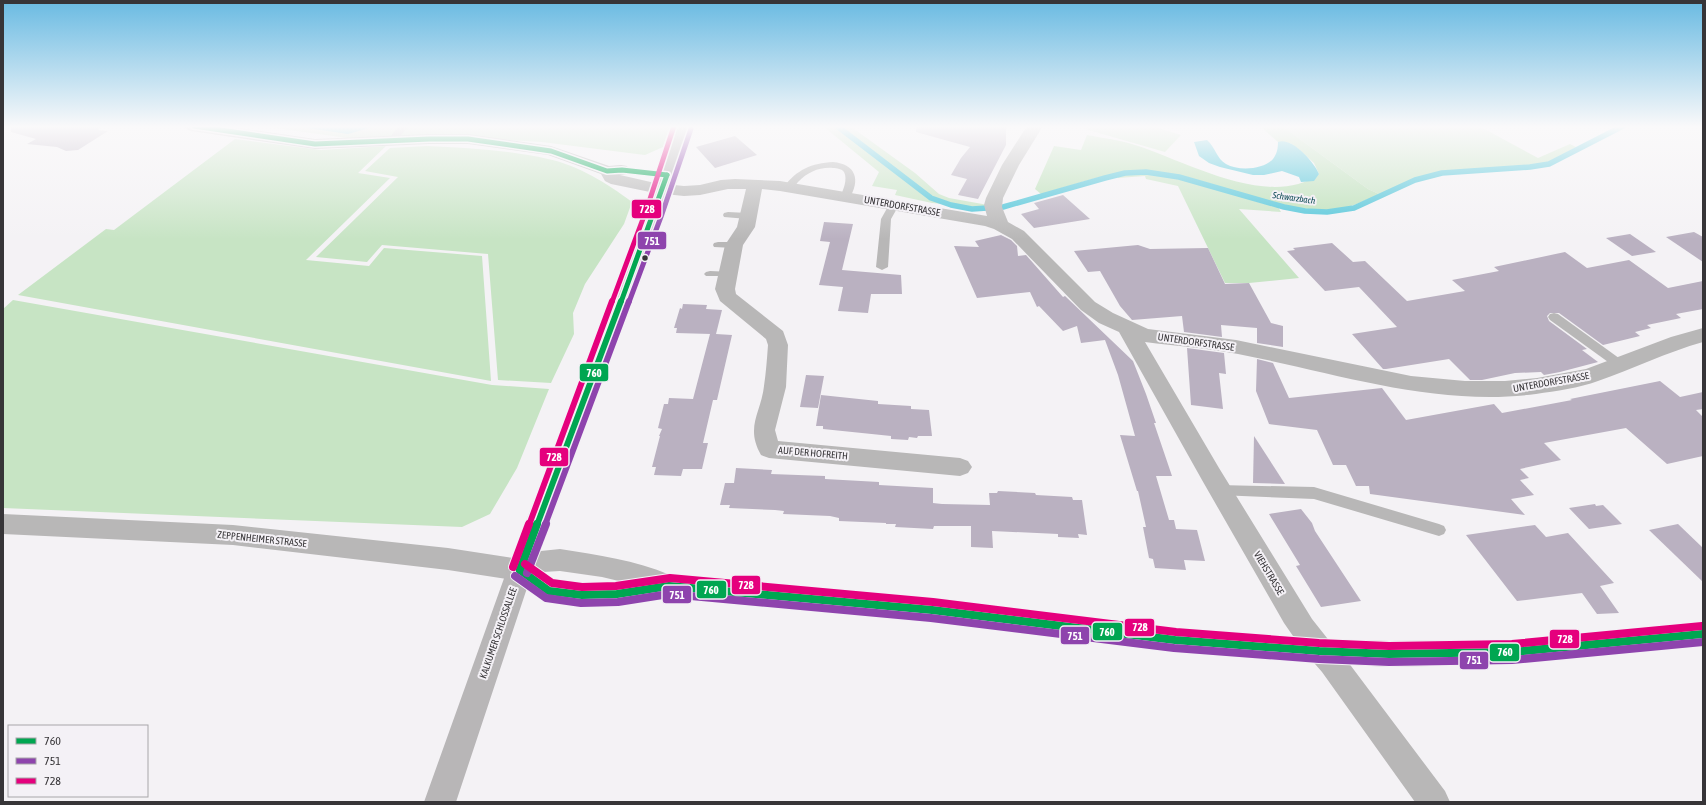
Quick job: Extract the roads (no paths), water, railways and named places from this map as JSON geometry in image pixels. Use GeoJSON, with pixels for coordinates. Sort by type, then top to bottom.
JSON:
{"type":"FeatureCollection","features":[{"type":"Feature","properties":{"kind":"main road","name":"KALKUMER SCHLOSSALLEE"},"geometry":{"type":"LineString","coordinates":[[440,802],[520,570],[670,164]]}},
{"type":"Feature","properties":{"kind":"street","name":"UNTERDORFSTRASSE"},"geometry":{"type":"LineString","coordinates":[[587,164],[607,172],[611,177],[617,180],[664,182],[693,191],[708,190],[720,185],[755,184],[788,187],[845,196],[988,221],[996,213],[1088,306],[1106,318],[1127,328],[1145,335],[1236,347],[1411,383],[1465,389],[1505,389],[1537,386],[1590,376],[1678,342],[1703,335]]}},
{"type":"Feature","properties":{"kind":"street"},"geometry":{"type":"LineString","coordinates":[[996,213],[997,192],[1012,164]]}},
{"type":"Feature","properties":{"kind":"street","name":"AUF DER HOFREITH"},"geometry":{"type":"LineString","coordinates":[[755,184],[738,216],[746,227],[726,245],[719,274],[727,297],[776,336],[778,345],[775,387],[764,430],[769,448],[960,467]]}},
{"type":"Feature","properties":{"kind":"street","name":"VIEHSTRASSE"},"geometry":{"type":"LineString","coordinates":[[1127,328],[1218,490],[1319,651],[1332,663],[1434,802]]}},
{"type":"Feature","properties":{"kind":"street","name":"ZEPPENHEIMER STRASSE"},"geometry":{"type":"LineString","coordinates":[[3,524],[233,535],[454,560],[520,570]]}},
{"type":"Feature","properties":{"kind":"street"},"geometry":{"type":"LineString","coordinates":[[520,570],[549,591],[576,594],[617,594],[669,586],[932,610],[1174,640],[1319,651],[1390,654],[1512,652],[1703,634]]}},
{"type":"Feature","properties":{"kind":"lane"},"geometry":{"type":"LineString","coordinates":[[788,187],[793,180],[809,169],[837,165],[844,167],[849,172],[850,176],[845,196]]}},
{"type":"Feature","properties":{"kind":"lane"},"geometry":{"type":"LineString","coordinates":[[882,267],[886,219],[894,205]]}},
{"type":"Feature","properties":{"kind":"lane"},"geometry":{"type":"LineString","coordinates":[[1554,317],[1620,364]]}},
{"type":"Feature","properties":{"kind":"lane"},"geometry":{"type":"LineString","coordinates":[[1218,490],[1314,493],[1439,530]]}},
{"type":"Feature","properties":{"kind":"water"},"geometry":{"type":"Polygon","coordinates":[[[1211,164],[1225,164],[1237,168],[1250,168],[1267,164],[1312,164],[1319,174],[1314,181],[1301,182],[1299,177],[1282,171],[1264,175],[1253,175],[1211,164]]]}},
{"type":"Feature","properties":{"kind":"waterway","name":"Schwarzbach"},"geometry":{"type":"LineString","coordinates":[[886,164],[931,198],[951,205],[972,209],[1003,207],[1125,173],[1146,172],[1179,177],[1284,207],[1305,211],[1327,212],[1354,208],[1415,180],[1442,173],[1530,167],[1550,164]]}}]}
